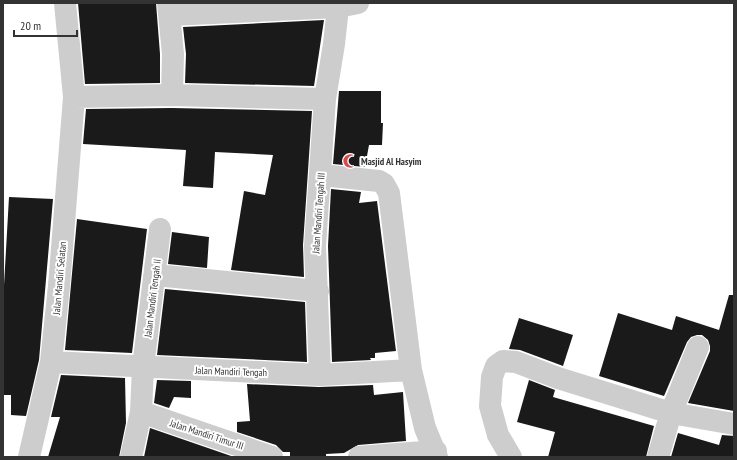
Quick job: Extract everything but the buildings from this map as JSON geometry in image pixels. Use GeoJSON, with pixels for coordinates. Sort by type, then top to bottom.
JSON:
{"type":"FeatureCollection","features":[{"type":"Feature","properties":{"kind":"street","name":"Jalan Mandiri Selatan"},"geometry":{"type":"LineString","coordinates":[[29,457],[51,362],[59,286],[74,97],[65,3]]}},
{"type":"Feature","properties":{"kind":"street"},"geometry":{"type":"LineString","coordinates":[[172,95],[173,54],[169,9],[348,5]]}},
{"type":"Feature","properties":{"kind":"street","name":"Jalan Mandiri Tengah III"},"geometry":{"type":"LineString","coordinates":[[320,375],[318,291],[315,246],[321,175],[324,99],[334,44],[348,5]]}},
{"type":"Feature","properties":{"kind":"street"},"geometry":{"type":"LineString","coordinates":[[74,97],[172,95],[324,99]]}},
{"type":"Feature","properties":{"kind":"street"},"geometry":{"type":"LineString","coordinates":[[321,175],[379,181],[384,184],[389,192],[411,370],[425,428],[436,454],[359,457]]}},
{"type":"Feature","properties":{"kind":"street","name":"Jalan Mandiri Tengah II"},"geometry":{"type":"LineString","coordinates":[[131,457],[141,412],[143,367],[160,230]]}},
{"type":"Feature","properties":{"kind":"street"},"geometry":{"type":"LineString","coordinates":[[155,275],[318,291]]}},
{"type":"Feature","properties":{"kind":"street"},"geometry":{"type":"LineString","coordinates":[[658,457],[671,413],[698,346]]}},
{"type":"Feature","properties":{"kind":"street","name":"Jalan Mandiri Tengah"},"geometry":{"type":"LineString","coordinates":[[51,362],[320,375],[411,370]]}},
{"type":"Feature","properties":{"kind":"street"},"geometry":{"type":"LineString","coordinates":[[511,457],[498,435],[490,406],[492,377],[496,366],[503,362],[516,362],[558,378],[671,413],[734,424]]}},
{"type":"Feature","properties":{"kind":"street","name":"Jalan Mandiri Timur III"},"geometry":{"type":"LineString","coordinates":[[141,412],[244,452],[272,457]]}},
{"type":"Feature","properties":{"kind":"place","name":"Masjid Al Hasyim"},"geometry":{"type":"Point","coordinates":[350,161]}}]}
